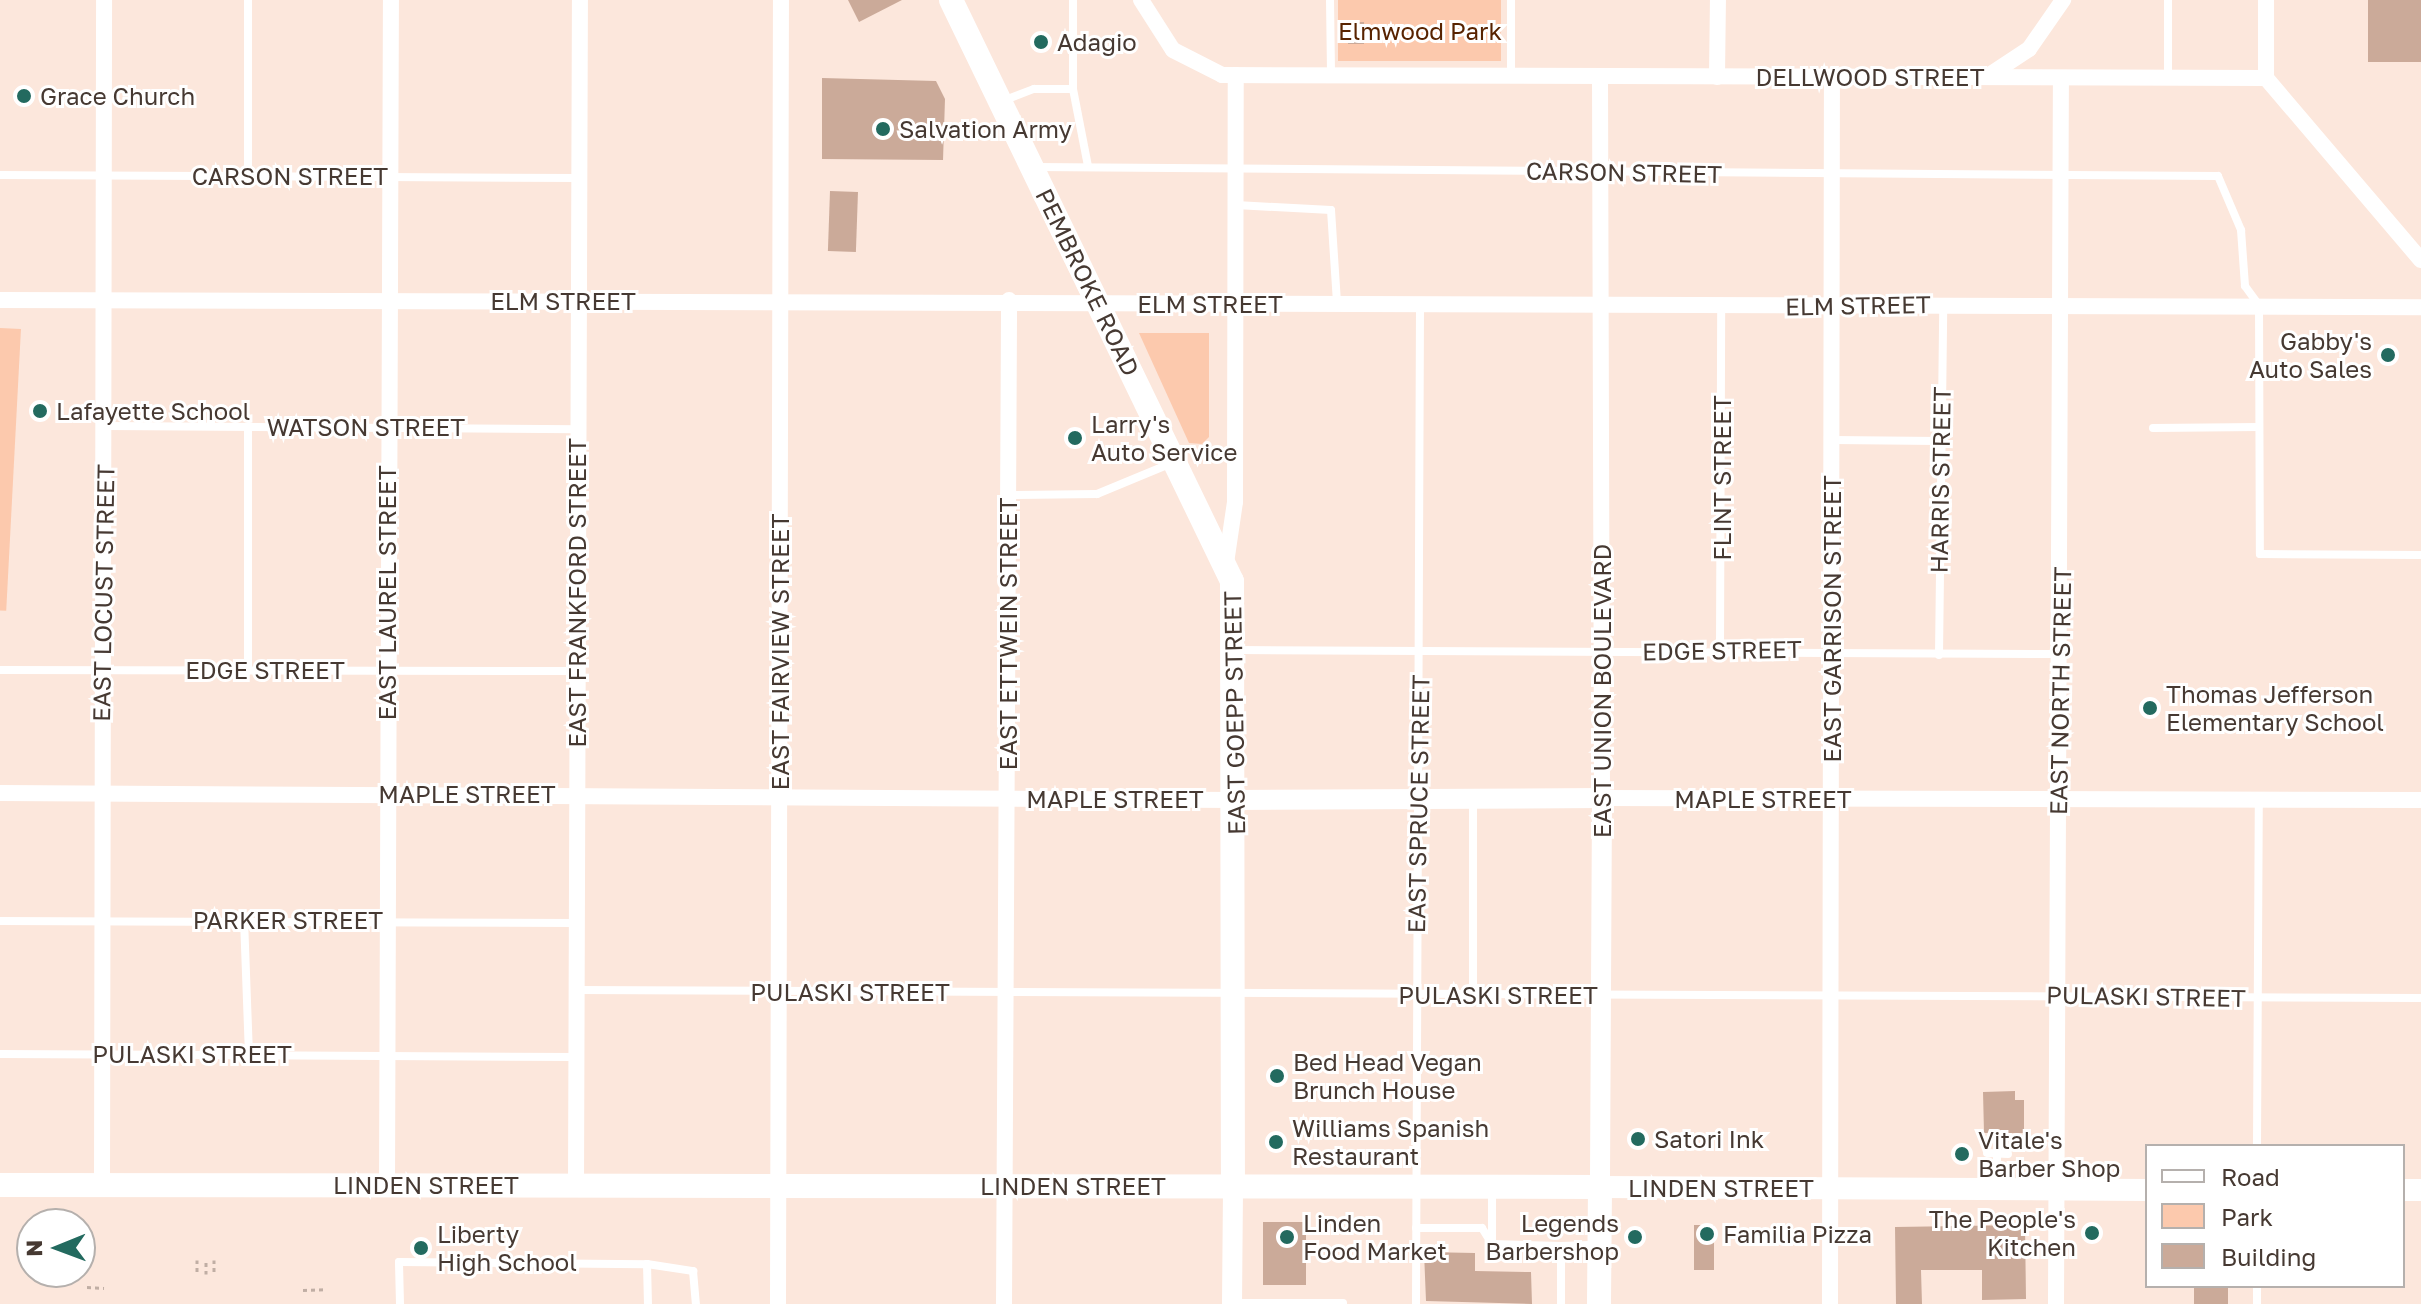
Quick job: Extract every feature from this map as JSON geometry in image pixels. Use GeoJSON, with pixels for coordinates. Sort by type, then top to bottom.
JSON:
{"type":"FeatureCollection","features":[{"type":"Feature","properties":{"kind":"main road","name":"PEMBROKE ROAD"},"geometry":{"type":"LineString","coordinates":[[951,0],[1226,563]]}},
{"type":"Feature","properties":{"kind":"main road","name":"EAST GOEPP STREET"},"geometry":{"type":"LineString","coordinates":[[1226,563],[1237,650],[1233,1185]]}},
{"type":"Feature","properties":{"kind":"main road","name":"LINDEN STREET"},"geometry":{"type":"LineString","coordinates":[[0,1185],[1233,1185],[2145,1190]]}},
{"type":"Feature","properties":{"kind":"main road","name":"EAST UNION BOULEVARD"},"geometry":{"type":"LineString","coordinates":[[1599,1304],[1600,1187]]}},
{"type":"Feature","properties":{"kind":"street","name":"EAST LOCUST STREET"},"geometry":{"type":"LineString","coordinates":[[102,1185],[100,920],[107,300],[104,0]]}},
{"type":"Feature","properties":{"kind":"street","name":"EAST LAUREL STREET"},"geometry":{"type":"LineString","coordinates":[[387,1186],[391,0]]}},
{"type":"Feature","properties":{"kind":"street","name":"EAST FRANKFORD STREET"},"geometry":{"type":"LineString","coordinates":[[576,1185],[580,0]]}},
{"type":"Feature","properties":{"kind":"street","name":"EAST FAIRVIEW STREET"},"geometry":{"type":"LineString","coordinates":[[778,1304],[781,0]]}},
{"type":"Feature","properties":{"kind":"street","name":"DELLWOOD STREET"},"geometry":{"type":"LineString","coordinates":[[1141,0],[1173,50],[1194,65],[1236,75],[2266,78]]}},
{"type":"Feature","properties":{"kind":"street"},"geometry":{"type":"LineString","coordinates":[[1717,77],[1718,0]]}},
{"type":"Feature","properties":{"kind":"street"},"geometry":{"type":"LineString","coordinates":[[1986,77],[2029,49],[2063,0]]}},
{"type":"Feature","properties":{"kind":"street"},"geometry":{"type":"LineString","coordinates":[[2266,0],[2266,78],[2421,260]]}},
{"type":"Feature","properties":{"kind":"street","name":"EAST GOEPP STREET"},"geometry":{"type":"LineString","coordinates":[[1226,563],[1235,502],[1236,75]]}},
{"type":"Feature","properties":{"kind":"street","name":"EAST UNION BOULEVARD"},"geometry":{"type":"LineString","coordinates":[[1600,77],[1603,651],[1600,1187]]}},
{"type":"Feature","properties":{"kind":"street","name":"EAST GARRISON STREET"},"geometry":{"type":"LineString","coordinates":[[1830,1304],[1828,995],[1832,800],[1832,78]]}},
{"type":"Feature","properties":{"kind":"street","name":"EAST NORTH STREET"},"geometry":{"type":"LineString","coordinates":[[2056,1304],[2061,78]]}},
{"type":"Feature","properties":{"kind":"street","name":"ELM STREET"},"geometry":{"type":"LineString","coordinates":[[0,300],[1009,300],[1100,305],[2421,307]]}},
{"type":"Feature","properties":{"kind":"street","name":"EAST ETTWEIN STREET"},"geometry":{"type":"LineString","coordinates":[[1004,1304],[1008,992],[1009,300]]}},
{"type":"Feature","properties":{"kind":"street","name":"MAPLE STREET"},"geometry":{"type":"LineString","coordinates":[[0,793],[780,795],[1237,800],[2059,797],[2421,800]]}},
{"type":"Feature","properties":{"kind":"street","name":"EAST GOEPP STREET"},"geometry":{"type":"LineString","coordinates":[[1232,1304],[1233,1185]]}},
{"type":"Feature","properties":{"kind":"lane"},"geometry":{"type":"LineString","coordinates":[[248,0],[248,175]]}},
{"type":"Feature","properties":{"kind":"lane"},"geometry":{"type":"LineString","coordinates":[[1073,0],[1073,89],[1088,166]]}},
{"type":"Feature","properties":{"kind":"lane"},"geometry":{"type":"LineString","coordinates":[[1330,0],[1331,76]]}},
{"type":"Feature","properties":{"kind":"lane"},"geometry":{"type":"LineString","coordinates":[[1511,0],[1511,75]]}},
{"type":"Feature","properties":{"kind":"lane"},"geometry":{"type":"LineString","coordinates":[[2168,0],[2168,78]]}},
{"type":"Feature","properties":{"kind":"lane"},"geometry":{"type":"LineString","coordinates":[[1000,102],[1034,89],[1073,89]]}},
{"type":"Feature","properties":{"kind":"lane","name":"CARSON STREET"},"geometry":{"type":"LineString","coordinates":[[1031,167],[2218,176],[2241,230],[2245,286],[2259,305]]}},
{"type":"Feature","properties":{"kind":"lane","name":"CARSON STREET"},"geometry":{"type":"LineString","coordinates":[[0,175],[579,178]]}},
{"type":"Feature","properties":{"kind":"lane"},"geometry":{"type":"LineString","coordinates":[[1236,205],[1331,210],[1337,304]]}},
{"type":"Feature","properties":{"kind":"lane","name":"EAST SPRUCE STREET"},"geometry":{"type":"LineString","coordinates":[[1416,1304],[1420,304]]}},
{"type":"Feature","properties":{"kind":"lane","name":"HARRIS STREET"},"geometry":{"type":"LineString","coordinates":[[1939,655],[1938,441],[1943,304]]}},
{"type":"Feature","properties":{"kind":"lane"},"geometry":{"type":"LineString","coordinates":[[2259,305],[2260,554],[2421,555]]}},
{"type":"Feature","properties":{"kind":"lane","name":"FLINT STREET"},"geometry":{"type":"LineString","coordinates":[[1720,649],[1721,306]]}},
{"type":"Feature","properties":{"kind":"lane","name":"WATSON STREET"},"geometry":{"type":"LineString","coordinates":[[106,426],[578,429]]}},
{"type":"Feature","properties":{"kind":"lane"},"geometry":{"type":"LineString","coordinates":[[248,427],[248,670]]}},
{"type":"Feature","properties":{"kind":"lane"},"geometry":{"type":"LineString","coordinates":[[2153,428],[2259,427]]}},
{"type":"Feature","properties":{"kind":"lane"},"geometry":{"type":"LineString","coordinates":[[1833,440],[1938,441]]}},
{"type":"Feature","properties":{"kind":"lane"},"geometry":{"type":"LineString","coordinates":[[1008,495],[1097,494],[1176,461]]}},
{"type":"Feature","properties":{"kind":"lane","name":"EDGE STREET"},"geometry":{"type":"LineString","coordinates":[[1237,650],[1420,653],[1832,649],[1849,656],[2061,654]]}},
{"type":"Feature","properties":{"kind":"lane","name":"EDGE STREET"},"geometry":{"type":"LineString","coordinates":[[0,670],[577,671]]}},
{"type":"Feature","properties":{"kind":"lane"},"geometry":{"type":"LineString","coordinates":[[1473,798],[1473,995]]}},
{"type":"Feature","properties":{"kind":"lane"},"geometry":{"type":"LineString","coordinates":[[2257,1144],[2259,799]]}},
{"type":"Feature","properties":{"kind":"lane"},"geometry":{"type":"LineString","coordinates":[[244,919],[249,1053]]}},
{"type":"Feature","properties":{"kind":"lane","name":"PARKER STREET"},"geometry":{"type":"LineString","coordinates":[[0,921],[244,919],[576,923]]}},
{"type":"Feature","properties":{"kind":"lane","name":"PULASKI STREET"},"geometry":{"type":"LineString","coordinates":[[576,990],[1416,995],[2057,994],[2421,998]]}},
{"type":"Feature","properties":{"kind":"lane","name":"PULASKI STREET"},"geometry":{"type":"LineString","coordinates":[[0,1054],[575,1057]]}},
{"type":"Feature","properties":{"kind":"lane"},"geometry":{"type":"LineString","coordinates":[[1997,1189],[1992,1154],[2008,1154]]}},
{"type":"Feature","properties":{"kind":"lane"},"geometry":{"type":"LineString","coordinates":[[1492,1187],[1492,1244]]}},
{"type":"Feature","properties":{"kind":"lane"},"geometry":{"type":"LineString","coordinates":[[1416,1228],[1482,1228],[1492,1244]]}},
{"type":"Feature","properties":{"kind":"lane"},"geometry":{"type":"LineString","coordinates":[[1492,1244],[1600,1245]]}},
{"type":"Feature","properties":{"kind":"lane"},"geometry":{"type":"LineString","coordinates":[[1561,1246],[1561,1304]]}},
{"type":"Feature","properties":{"kind":"lane"},"geometry":{"type":"LineString","coordinates":[[400,1304],[399,1262],[647,1264],[693,1271],[696,1304]]}},
{"type":"Feature","properties":{"kind":"lane"},"geometry":{"type":"LineString","coordinates":[[647,1264],[648,1304]]}},
{"type":"Feature","properties":{"kind":"lane"},"geometry":{"type":"LineString","coordinates":[[1232,1304],[1343,1303]]}},
{"type":"Feature","properties":{"kind":"path"},"geometry":{"type":"LineString","coordinates":[[197,1260],[197,1273]]}},
{"type":"Feature","properties":{"kind":"path"},"geometry":{"type":"LineString","coordinates":[[206,1260],[206,1274]]}},
{"type":"Feature","properties":{"kind":"path"},"geometry":{"type":"LineString","coordinates":[[214,1260],[214,1273]]}},
{"type":"Feature","properties":{"kind":"path"},"geometry":{"type":"LineString","coordinates":[[96,1288],[104,1288]]}},
{"type":"Feature","properties":{"kind":"path"},"geometry":{"type":"LineString","coordinates":[[303,1290],[326,1289]]}},
{"type":"Feature","properties":{"kind":"green space","name":"Elmwood Park"},"geometry":{"type":"Polygon","coordinates":[[[1338,0],[1501,0],[1501,61],[1338,61],[1338,0]]]}},
{"type":"Feature","properties":{"kind":"green space"},"geometry":{"type":"Polygon","coordinates":[[[0,328],[21,329],[6,611],[0,610],[0,328]]]}},
{"type":"Feature","properties":{"kind":"green space"},"geometry":{"type":"Polygon","coordinates":[[[1139,333],[1209,333],[1209,437],[1202,444],[1189,443],[1139,333]]]}},
{"type":"Feature","properties":{"kind":"building"},"geometry":{"type":"Polygon","coordinates":[[[848,0],[902,0],[859,22],[848,0]]]}},
{"type":"Feature","properties":{"kind":"building"},"geometry":{"type":"Polygon","coordinates":[[[2368,0],[2421,0],[2421,62],[2368,62],[2368,0]]]}},
{"type":"Feature","properties":{"kind":"building"},"geometry":{"type":"Polygon","coordinates":[[[1348,22],[1364,22],[1364,44],[1348,44],[1348,22]]]}},
{"type":"Feature","properties":{"kind":"building","name":"Salvation Army"},"geometry":{"type":"Polygon","coordinates":[[[822,78],[936,81],[945,99],[943,160],[822,159],[822,78]]]}},
{"type":"Feature","properties":{"kind":"building"},"geometry":{"type":"Polygon","coordinates":[[[830,191],[858,192],[856,252],[828,251],[830,191]]]}},
{"type":"Feature","properties":{"kind":"building"},"geometry":{"type":"Polygon","coordinates":[[[2015,1091],[2015,1100],[2024,1100],[2024,1133],[1984,1133],[1983,1092],[2015,1091]]]}},
{"type":"Feature","properties":{"kind":"building"},"geometry":{"type":"Polygon","coordinates":[[[1263,1222],[1306,1222],[1306,1285],[1263,1285],[1263,1222]]]}},
{"type":"Feature","properties":{"kind":"building"},"geometry":{"type":"Polygon","coordinates":[[[1694,1225],[1714,1225],[1714,1270],[1694,1270],[1694,1225]]]}},
{"type":"Feature","properties":{"kind":"building"},"geometry":{"type":"Polygon","coordinates":[[[2025,1225],[2026,1299],[1982,1300],[1982,1270],[1921,1270],[1922,1304],[1896,1304],[1895,1227],[2025,1225]]]}},
{"type":"Feature","properties":{"kind":"building"},"geometry":{"type":"Polygon","coordinates":[[[1424,1252],[1475,1253],[1475,1271],[1531,1272],[1532,1304],[1426,1301],[1424,1252]]]}},
{"type":"Feature","properties":{"kind":"building"},"geometry":{"type":"Polygon","coordinates":[[[2194,1288],[2228,1288],[2228,1304],[2194,1304],[2194,1288]]]}},
{"type":"Feature","properties":{"kind":"place","name":"Adagio"},"geometry":{"type":"Point","coordinates":[1041,42]}},
{"type":"Feature","properties":{"kind":"place","name":"Grace Church"},"geometry":{"type":"Point","coordinates":[24,96]}},
{"type":"Feature","properties":{"kind":"place","name":"Salvation Army"},"geometry":{"type":"Point","coordinates":[883,129]}},
{"type":"Feature","properties":{"kind":"place","name":"Gabby's Auto Sales"},"geometry":{"type":"Point","coordinates":[2388,355]}},
{"type":"Feature","properties":{"kind":"place","name":"Lafayette School"},"geometry":{"type":"Point","coordinates":[40,411]}},
{"type":"Feature","properties":{"kind":"place","name":"Larry's Auto Service"},"geometry":{"type":"Point","coordinates":[1075,438]}},
{"type":"Feature","properties":{"kind":"place","name":"Thomas Jefferson Elementary School"},"geometry":{"type":"Point","coordinates":[2150,708]}},
{"type":"Feature","properties":{"kind":"place","name":"Bed Head Vegan Brunch House"},"geometry":{"type":"Point","coordinates":[1277,1076]}},
{"type":"Feature","properties":{"kind":"place","name":"Satori Ink"},"geometry":{"type":"Point","coordinates":[1638,1139]}},
{"type":"Feature","properties":{"kind":"place","name":"Williams Spanish Restaurant"},"geometry":{"type":"Point","coordinates":[1276,1142]}},
{"type":"Feature","properties":{"kind":"place","name":"Vitale's Barber Shop"},"geometry":{"type":"Point","coordinates":[1962,1154]}},
{"type":"Feature","properties":{"kind":"place","name":"The People's Kitchen"},"geometry":{"type":"Point","coordinates":[2092,1233]}},
{"type":"Feature","properties":{"kind":"place","name":"Familia Pizza"},"geometry":{"type":"Point","coordinates":[1707,1234]}},
{"type":"Feature","properties":{"kind":"place","name":"Linden Food Market"},"geometry":{"type":"Point","coordinates":[1287,1237]}},
{"type":"Feature","properties":{"kind":"place","name":"Legends Barbershop"},"geometry":{"type":"Point","coordinates":[1635,1237]}},
{"type":"Feature","properties":{"kind":"place","name":"Liberty High School"},"geometry":{"type":"Point","coordinates":[421,1248]}}]}
